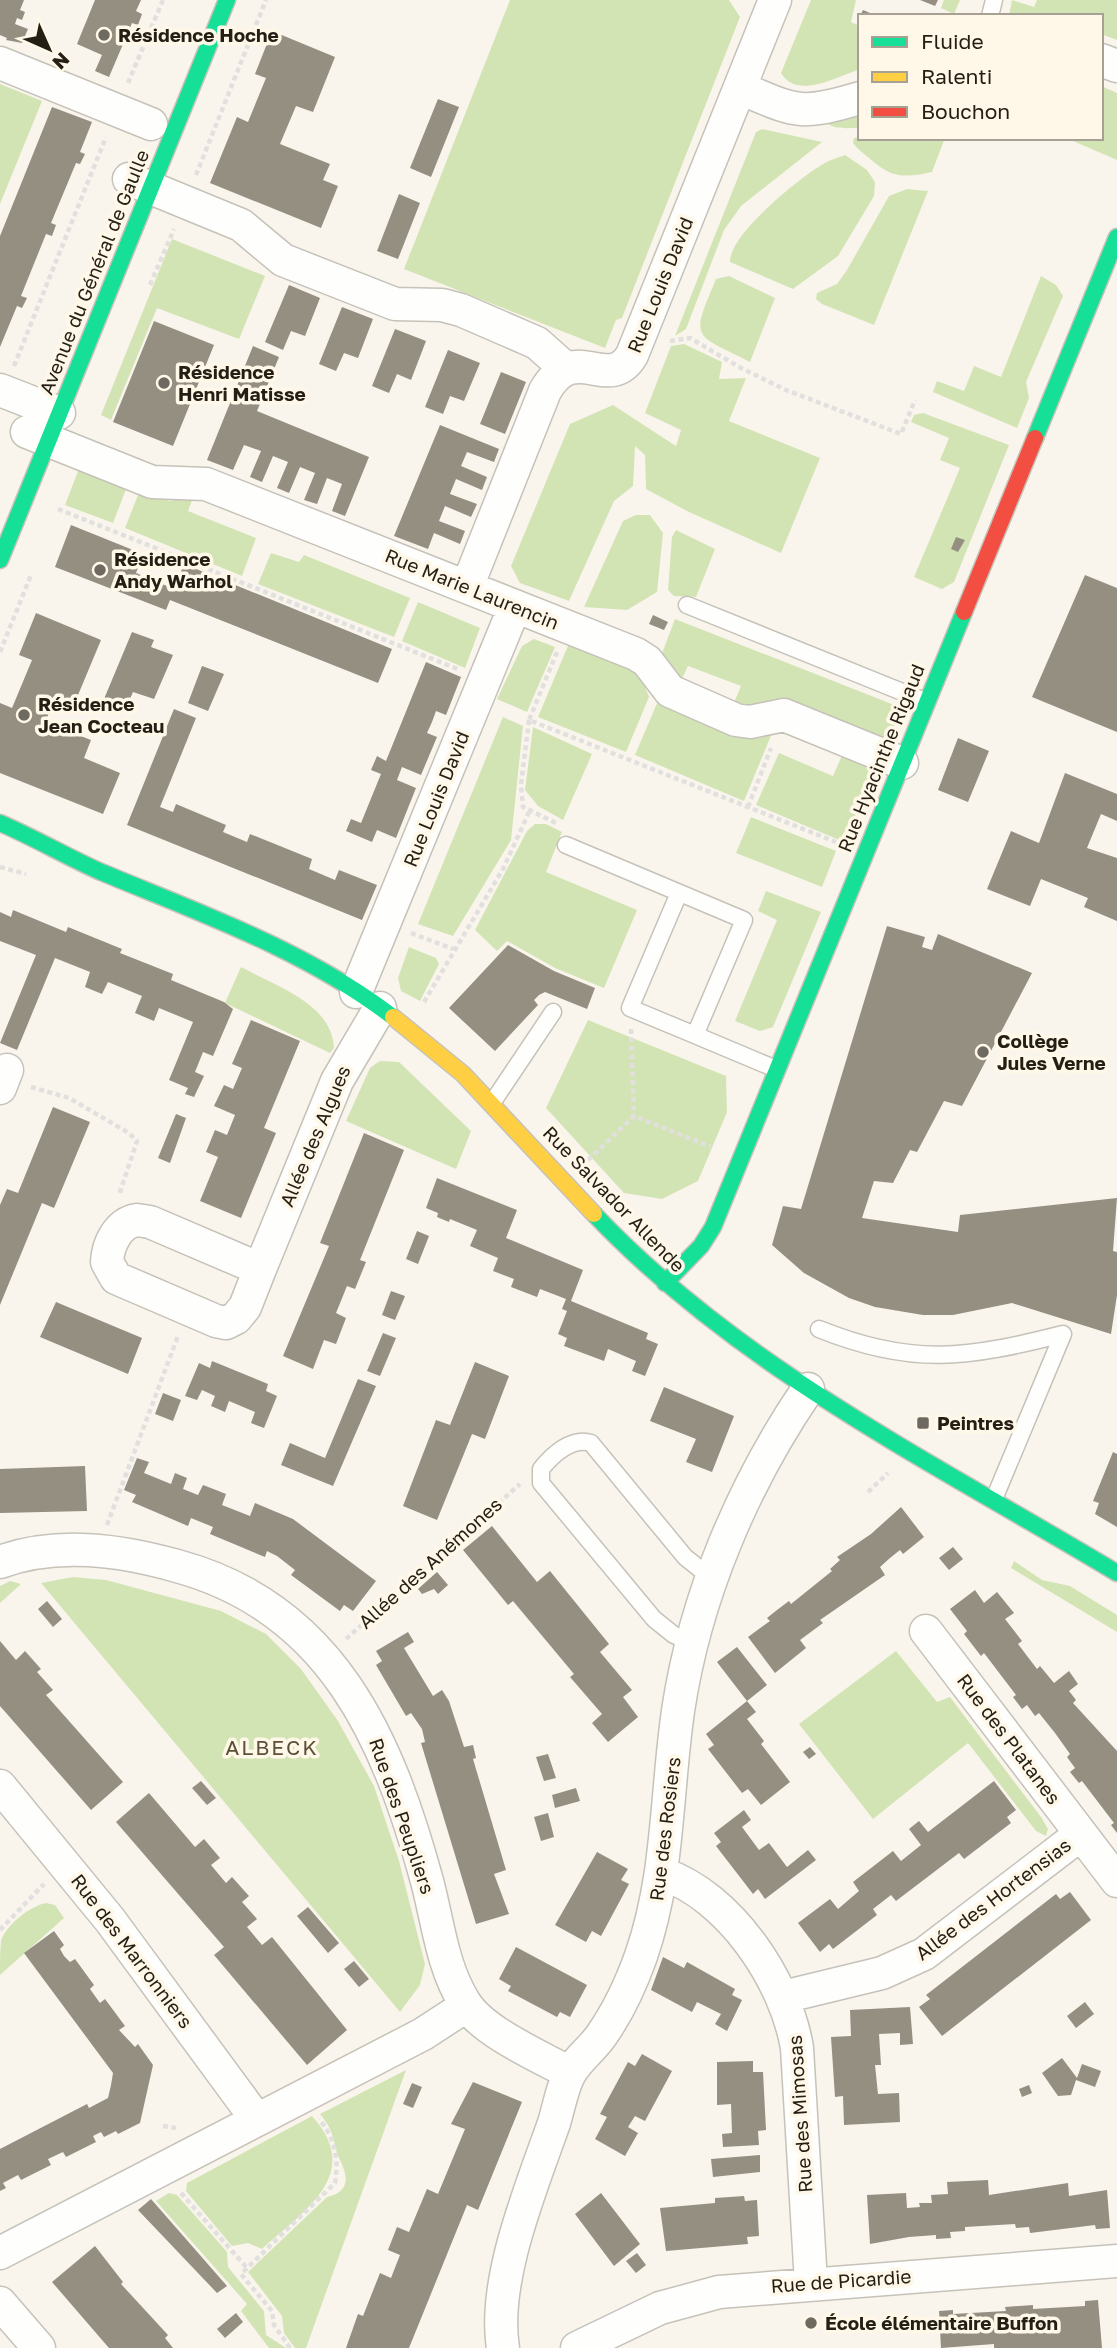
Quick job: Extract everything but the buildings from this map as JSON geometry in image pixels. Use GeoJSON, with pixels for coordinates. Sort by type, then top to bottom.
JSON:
{"type":"FeatureCollection","features":[{"type":"Feature","properties":{"kind":"street","name":"Avenue du Général de Gaulle"},"geometry":{"type":"LineString","coordinates":[[0,560],[39,421],[134,183],[227,0]]}},
{"type":"Feature","properties":{"kind":"street","name":"Rue Louis David"},"geometry":{"type":"LineString","coordinates":[[565,368],[576,365],[613,371],[629,360],[775,0]]}},
{"type":"Feature","properties":{"kind":"street"},"geometry":{"type":"LineString","coordinates":[[0,63],[151,124]]}},
{"type":"Feature","properties":{"kind":"street"},"geometry":{"type":"LineString","coordinates":[[740,88],[797,111],[816,110],[858,99]]}},
{"type":"Feature","properties":{"kind":"street"},"geometry":{"type":"LineString","coordinates":[[134,183],[241,225],[283,260],[395,304],[442,305],[461,310],[537,343],[565,368],[554,377],[545,391],[467,587]]}},
{"type":"Feature","properties":{"kind":"street","name":"Rue Hyacinthe Rigaud"},"geometry":{"type":"LineString","coordinates":[[665,1283],[708,1237],[1117,237]]}},
{"type":"Feature","properties":{"kind":"street","name":"Rue Marie Laurencin"},"geometry":{"type":"LineString","coordinates":[[2,390],[39,421],[152,482],[206,484],[636,654],[647,661],[670,691],[736,720],[750,722],[784,715]]}},
{"type":"Feature","properties":{"kind":"street","name":"Rue Louis David"},"geometry":{"type":"LineString","coordinates":[[368,1000],[515,606]]}},
{"type":"Feature","properties":{"kind":"street"},"geometry":{"type":"LineString","coordinates":[[784,715],[902,763]]}},
{"type":"Feature","properties":{"kind":"street","name":"Rue Salvador Allende"},"geometry":{"type":"LineString","coordinates":[[0,823],[82,863],[251,933],[294,954],[368,1000],[430,1045],[492,1103],[665,1283],[728,1334],[808,1389],[1117,1573]]}},
{"type":"Feature","properties":{"kind":"street","name":"Rue Salvador Allende"},"geometry":{"type":"LineString","coordinates":[[29,855],[82,863]]}},
{"type":"Feature","properties":{"kind":"street","name":"Allée des Algues"},"geometry":{"type":"LineString","coordinates":[[260,1269],[150,1222],[131,1221],[121,1227],[108,1256],[109,1268],[116,1278],[216,1321],[231,1321],[245,1307],[368,1000]]}},
{"type":"Feature","properties":{"kind":"street","name":"Rue des Rosiers"},"geometry":{"type":"LineString","coordinates":[[503,2348],[502,2315],[516,2231],[570,2073],[599,2038],[627,1989],[654,1914],[663,1874],[678,1713],[692,1643],[715,1573],[764,1458],[808,1389]]}},
{"type":"Feature","properties":{"kind":"street","name":"Rue des Peupliers"},"geometry":{"type":"LineString","coordinates":[[0,1562],[41,1550],[96,1551],[163,1562],[223,1581],[274,1609],[303,1633],[325,1658],[362,1711],[391,1773],[418,1849],[448,1965],[466,2006],[485,2023],[570,2073]]}},
{"type":"Feature","properties":{"kind":"street","name":"Rue des Platanes"},"geometry":{"type":"LineString","coordinates":[[926,1631],[1117,1881]]}},
{"type":"Feature","properties":{"kind":"street","name":"Rue des Marronniers"},"geometry":{"type":"LineString","coordinates":[[0,1786],[110,1920],[257,2120]]}},
{"type":"Feature","properties":{"kind":"street","name":"Allée des Hortensias"},"geometry":{"type":"LineString","coordinates":[[783,1997],[865,1978],[924,1954],[1081,1834]]}},
{"type":"Feature","properties":{"kind":"street","name":"Rue des Mimosas"},"geometry":{"type":"LineString","coordinates":[[663,1874],[688,1884],[720,1909],[764,1964],[783,1997],[797,2048],[811,2283]]}},
{"type":"Feature","properties":{"kind":"street"},"geometry":{"type":"LineString","coordinates":[[0,2253],[424,2034],[466,2006]]}},
{"type":"Feature","properties":{"kind":"street","name":"Rue de Picardie"},"geometry":{"type":"LineString","coordinates":[[577,2348],[639,2317],[680,2301],[740,2288],[1117,2261]]}},
{"type":"Feature","properties":{"kind":"street"},"geometry":{"type":"LineString","coordinates":[[0,2303],[39,2348]]}},
{"type":"Feature","properties":{"kind":"lane"},"geometry":{"type":"LineString","coordinates":[[687,605],[927,702]]}},
{"type":"Feature","properties":{"kind":"lane"},"geometry":{"type":"LineString","coordinates":[[570,846],[744,920],[695,1035]]}},
{"type":"Feature","properties":{"kind":"lane"},"geometry":{"type":"LineString","coordinates":[[679,893],[630,1007],[776,1069]]}},
{"type":"Feature","properties":{"kind":"lane"},"geometry":{"type":"LineString","coordinates":[[492,1103],[553,1012]]}},
{"type":"Feature","properties":{"kind":"lane"},"geometry":{"type":"LineString","coordinates":[[819,1329],[878,1350],[928,1356],[988,1352],[1063,1334],[994,1499]]}},
{"type":"Feature","properties":{"kind":"lane"},"geometry":{"type":"LineString","coordinates":[[692,1643],[674,1635],[654,1619],[541,1483],[540,1476],[546,1463],[569,1444],[578,1441],[591,1443],[685,1557],[700,1569],[715,1573]]}},
{"type":"Feature","properties":{"kind":"path"},"geometry":{"type":"LineString","coordinates":[[2,390],[163,0]]}},
{"type":"Feature","properties":{"kind":"path"},"geometry":{"type":"LineString","coordinates":[[666,342],[690,338],[786,390],[901,434],[915,400]]}},
{"type":"Feature","properties":{"kind":"path"},"geometry":{"type":"LineString","coordinates":[[58,509],[467,674]]}},
{"type":"Feature","properties":{"kind":"path"},"geometry":{"type":"LineString","coordinates":[[559,645],[529,720],[521,785],[523,807],[573,831],[570,846]]}},
{"type":"Feature","properties":{"kind":"path"},"geometry":{"type":"LineString","coordinates":[[748,807],[784,715]]}},
{"type":"Feature","properties":{"kind":"path"},"geometry":{"type":"LineString","coordinates":[[529,720],[838,843]]}},
{"type":"Feature","properties":{"kind":"path"},"geometry":{"type":"LineString","coordinates":[[419,1011],[453,949],[503,869],[530,810]]}},
{"type":"Feature","properties":{"kind":"path"},"geometry":{"type":"LineString","coordinates":[[409,932],[453,949]]}},
{"type":"Feature","properties":{"kind":"path"},"geometry":{"type":"LineString","coordinates":[[565,1181],[634,1116],[630,1007]]}},
{"type":"Feature","properties":{"kind":"path"},"geometry":{"type":"LineString","coordinates":[[4,1079],[69,1098],[129,1133],[137,1142],[116,1202]]}},
{"type":"Feature","properties":{"kind":"path"},"geometry":{"type":"LineString","coordinates":[[634,1116],[741,1159]]}},
{"type":"Feature","properties":{"kind":"path"},"geometry":{"type":"LineString","coordinates":[[96,1551],[188,1310]]}},
{"type":"Feature","properties":{"kind":"path"},"geometry":{"type":"LineString","coordinates":[[868,1492],[890,1469]]}},
{"type":"Feature","properties":{"kind":"path","name":"Allée des Anémones"},"geometry":{"type":"LineString","coordinates":[[325,1658],[509,1493],[540,1476]]}},
{"type":"Feature","properties":{"kind":"path"},"geometry":{"type":"LineString","coordinates":[[0,1930],[64,1864]]}},
{"type":"Feature","properties":{"kind":"path"},"geometry":{"type":"LineString","coordinates":[[290,2348],[274,2325],[272,2311],[241,2274],[335,2183],[338,2164],[331,2136],[300,2097]]}},
{"type":"Feature","properties":{"kind":"path"},"geometry":{"type":"LineString","coordinates":[[163,2126],[186,2130],[194,2152]]}},
{"type":"Feature","properties":{"kind":"path"},"geometry":{"type":"LineString","coordinates":[[173,2184],[247,2268]]}},
{"type":"Feature","properties":{"kind":"green space"},"geometry":{"type":"Polygon","coordinates":[[[510,0],[729,0],[740,17],[622,318],[616,320],[605,348],[404,269],[510,0]]]}},
{"type":"Feature","properties":{"kind":"green space"},"geometry":{"type":"Polygon","coordinates":[[[811,0],[856,0],[851,22],[858,25],[858,70],[807,86],[788,81],[781,73],[811,0]]]}},
{"type":"Feature","properties":{"kind":"green space"},"geometry":{"type":"Polygon","coordinates":[[[944,0],[960,0],[954,14],[941,8],[944,0]]]}},
{"type":"Feature","properties":{"kind":"green space"},"geometry":{"type":"Polygon","coordinates":[[[1012,0],[1034,7],[1037,0],[1117,0],[1117,40],[1103,35],[1103,14],[1009,14],[1012,0]]]}},
{"type":"Feature","properties":{"kind":"green space"},"geometry":{"type":"Polygon","coordinates":[[[0,84],[42,101],[0,204],[0,84]]]}},
{"type":"Feature","properties":{"kind":"green space"},"geometry":{"type":"Polygon","coordinates":[[[1103,87],[1117,93],[1117,160],[1071,140],[1103,140],[1103,87]]]}},
{"type":"Feature","properties":{"kind":"green space"},"geometry":{"type":"Polygon","coordinates":[[[858,110],[857,128],[835,127],[824,120],[858,110]]]}},
{"type":"Feature","properties":{"kind":"green space"},"geometry":{"type":"Polygon","coordinates":[[[762,129],[822,142],[741,206],[724,230],[686,329],[675,336],[756,132],[762,129]]]}},
{"type":"Feature","properties":{"kind":"green space"},"geometry":{"type":"Polygon","coordinates":[[[854,138],[944,140],[932,172],[908,176],[883,169],[857,148],[853,143],[854,138]]]}},
{"type":"Feature","properties":{"kind":"green space"},"geometry":{"type":"Polygon","coordinates":[[[845,155],[867,170],[875,182],[874,196],[838,256],[793,289],[730,262],[740,238],[781,195],[809,173],[845,155]]]}},
{"type":"Feature","properties":{"kind":"green space"},"geometry":{"type":"Polygon","coordinates":[[[907,189],[928,191],[874,325],[822,304],[816,299],[817,293],[837,284],[889,196],[907,189]]]}},
{"type":"Feature","properties":{"kind":"green space"},"geometry":{"type":"Polygon","coordinates":[[[172,239],[265,276],[239,339],[157,308],[111,420],[101,415],[172,239]]]}},
{"type":"Feature","properties":{"kind":"green space"},"geometry":{"type":"Polygon","coordinates":[[[729,276],[775,298],[750,362],[707,339],[700,325],[716,279],[729,276]]]}},
{"type":"Feature","properties":{"kind":"green space"},"geometry":{"type":"Polygon","coordinates":[[[1041,276],[1056,285],[1063,296],[1026,382],[1029,398],[1017,428],[933,392],[937,381],[964,391],[974,366],[1001,377],[1041,276]]]}},
{"type":"Feature","properties":{"kind":"green space"},"geometry":{"type":"Polygon","coordinates":[[[684,344],[722,362],[719,379],[746,378],[729,421],[820,458],[781,553],[689,512],[646,489],[645,455],[635,446],[633,486],[614,501],[569,601],[520,583],[511,566],[570,424],[613,405],[676,446],[681,430],[645,413],[671,346],[684,344]]]}},
{"type":"Feature","properties":{"kind":"green space"},"geometry":{"type":"Polygon","coordinates":[[[923,413],[1009,445],[954,582],[942,589],[914,577],[960,468],[940,460],[949,438],[911,422],[914,415],[923,413]]]}},
{"type":"Feature","properties":{"kind":"green space"},"geometry":{"type":"Polygon","coordinates":[[[80,466],[128,484],[113,523],[65,505],[80,466]]]}},
{"type":"Feature","properties":{"kind":"green space"},"geometry":{"type":"Polygon","coordinates":[[[140,490],[170,501],[195,493],[188,511],[256,538],[242,576],[125,528],[140,490]]]}},
{"type":"Feature","properties":{"kind":"green space"},"geometry":{"type":"Polygon","coordinates":[[[636,515],[650,515],[663,533],[657,592],[627,610],[584,607],[623,521],[636,515]]]}},
{"type":"Feature","properties":{"kind":"green space"},"geometry":{"type":"Polygon","coordinates":[[[676,530],[715,549],[696,597],[674,596],[668,590],[672,537],[676,530]]]}},
{"type":"Feature","properties":{"kind":"green space"},"geometry":{"type":"Polygon","coordinates":[[[271,553],[299,562],[304,555],[410,598],[394,637],[258,584],[271,553]]]}},
{"type":"Feature","properties":{"kind":"green space"},"geometry":{"type":"Polygon","coordinates":[[[418,602],[480,628],[465,668],[402,641],[418,602]]]}},
{"type":"Feature","properties":{"kind":"green space"},"geometry":{"type":"Polygon","coordinates":[[[675,619],[902,708],[886,746],[772,700],[745,709],[733,705],[741,686],[688,666],[680,683],[661,656],[675,619]]]}},
{"type":"Feature","properties":{"kind":"green space"},"geometry":{"type":"Polygon","coordinates":[[[534,639],[555,647],[527,712],[497,699],[522,646],[534,639]]]}},
{"type":"Feature","properties":{"kind":"green space"},"geometry":{"type":"Polygon","coordinates":[[[570,641],[638,669],[649,697],[626,752],[538,717],[570,641]]]}},
{"type":"Feature","properties":{"kind":"green space"},"geometry":{"type":"Polygon","coordinates":[[[658,701],[775,726],[744,801],[635,755],[658,701]]]}},
{"type":"Feature","properties":{"kind":"green space"},"geometry":{"type":"Polygon","coordinates":[[[503,717],[523,726],[511,840],[453,936],[418,924],[503,717]]]}},
{"type":"Feature","properties":{"kind":"green space"},"geometry":{"type":"Polygon","coordinates":[[[533,727],[592,754],[563,820],[538,806],[525,790],[533,727]]]}},
{"type":"Feature","properties":{"kind":"green space"},"geometry":{"type":"Polygon","coordinates":[[[779,753],[833,776],[843,753],[876,767],[844,842],[756,805],[779,753]]]}},
{"type":"Feature","properties":{"kind":"green space"},"geometry":{"type":"Polygon","coordinates":[[[751,817],[836,851],[822,887],[736,853],[751,817]]]}},
{"type":"Feature","properties":{"kind":"green space"},"geometry":{"type":"Polygon","coordinates":[[[535,824],[546,824],[562,832],[546,872],[637,910],[604,988],[555,968],[507,941],[497,951],[475,930],[527,831],[535,824]]]}},
{"type":"Feature","properties":{"kind":"green space"},"geometry":{"type":"Polygon","coordinates":[[[766,891],[821,912],[773,1027],[760,1031],[735,1021],[777,920],[758,911],[766,891]]]}},
{"type":"Feature","properties":{"kind":"green space"},"geometry":{"type":"Polygon","coordinates":[[[409,947],[436,958],[439,964],[420,1001],[401,991],[398,978],[409,947]]]}},
{"type":"Feature","properties":{"kind":"green space"},"geometry":{"type":"Polygon","coordinates":[[[241,967],[285,989],[313,1008],[331,1032],[334,1048],[330,1053],[225,1003],[241,967]]]}},
{"type":"Feature","properties":{"kind":"green space"},"geometry":{"type":"Polygon","coordinates":[[[588,1020],[726,1076],[727,1112],[698,1181],[662,1199],[624,1193],[546,1108],[588,1020]]]}},
{"type":"Feature","properties":{"kind":"green space"},"geometry":{"type":"Polygon","coordinates":[[[380,1061],[399,1062],[471,1131],[456,1169],[346,1121],[370,1068],[380,1061]]]}},
{"type":"Feature","properties":{"kind":"green space"},"geometry":{"type":"Polygon","coordinates":[[[1014,1561],[1042,1580],[1070,1586],[1117,1615],[1117,1632],[1011,1568],[1014,1561]]]}},
{"type":"Feature","properties":{"kind":"green space"},"geometry":{"type":"Polygon","coordinates":[[[73,1577],[106,1580],[221,1611],[266,1634],[301,1669],[338,1721],[374,1786],[399,1861],[425,1964],[420,1985],[400,2012],[41,1583],[73,1577]]]}},
{"type":"Feature","properties":{"kind":"green space"},"geometry":{"type":"Polygon","coordinates":[[[10,1581],[21,1584],[0,1603],[0,1586],[10,1581]]]}},
{"type":"Feature","properties":{"kind":"green space"},"geometry":{"type":"Polygon","coordinates":[[[896,1651],[937,1702],[950,1697],[1041,1817],[1048,1829],[1046,1836],[1036,1831],[968,1743],[873,1819],[799,1724],[896,1651]]]}},
{"type":"Feature","properties":{"kind":"green space"},"geometry":{"type":"Polygon","coordinates":[[[46,1903],[55,1905],[64,1918],[0,1975],[1,1941],[4,1935],[19,1917],[46,1903]]]}},
{"type":"Feature","properties":{"kind":"green space"},"geometry":{"type":"Polygon","coordinates":[[[406,2070],[306,2348],[295,2348],[284,2333],[282,2316],[248,2272],[327,2197],[343,2188],[345,2173],[331,2133],[320,2114],[406,2070]]]}},
{"type":"Feature","properties":{"kind":"green space"},"geometry":{"type":"Polygon","coordinates":[[[312,2116],[327,2137],[332,2156],[330,2174],[322,2190],[310,2206],[262,2249],[248,2243],[232,2246],[186,2191],[187,2183],[312,2116]]]}},
{"type":"Feature","properties":{"kind":"green space"},"geometry":{"type":"Polygon","coordinates":[[[169,2193],[177,2195],[227,2252],[228,2267],[264,2311],[266,2335],[286,2348],[269,2348],[241,2311],[247,2304],[156,2201],[169,2193]]]}},
{"type":"Feature","properties":{"kind":"traffic: fast"},"geometry":{"type":"LineString","coordinates":[[0,560],[227,0]]}},
{"type":"Feature","properties":{"kind":"traffic: fast"},"geometry":{"type":"LineString","coordinates":[[1035,438],[1117,237]]}},
{"type":"Feature","properties":{"kind":"traffic: fast"},"geometry":{"type":"LineString","coordinates":[[665,1283],[701,1246],[713,1227],[964,612]]}},
{"type":"Feature","properties":{"kind":"traffic: fast"},"geometry":{"type":"LineString","coordinates":[[0,823],[101,872],[214,918],[289,953],[325,972],[393,1017]]}},
{"type":"Feature","properties":{"kind":"traffic: fast"},"geometry":{"type":"LineString","coordinates":[[594,1214],[651,1269],[712,1320],[776,1367],[843,1411],[1117,1573]]}},
{"type":"Feature","properties":{"kind":"traffic: slow"},"geometry":{"type":"LineString","coordinates":[[393,1017],[463,1074],[594,1214]]}},
{"type":"Feature","properties":{"kind":"traffic: jam"},"geometry":{"type":"LineString","coordinates":[[964,612],[1035,438]]}},
{"type":"Feature","properties":{"kind":"place","name":"Résidence Hoche"},"geometry":{"type":"Point","coordinates":[104,35]}},
{"type":"Feature","properties":{"kind":"place","name":"Résidence Henri Matisse"},"geometry":{"type":"Point","coordinates":[164,383]}},
{"type":"Feature","properties":{"kind":"place","name":"Résidence Andy Warhol"},"geometry":{"type":"Point","coordinates":[100,570]}},
{"type":"Feature","properties":{"kind":"place","name":"Résidence Jean Cocteau"},"geometry":{"type":"Point","coordinates":[24,715]}},
{"type":"Feature","properties":{"kind":"place","name":"Collège Jules Verne"},"geometry":{"type":"Point","coordinates":[983,1052]}},
{"type":"Feature","properties":{"kind":"place","name":"Peintres"},"geometry":{"type":"Point","coordinates":[923,1423]}},
{"type":"Feature","properties":{"kind":"place","name":"École élémentaire Buffon"},"geometry":{"type":"Point","coordinates":[811,2323]}},
{"type":"Feature","properties":{"kind":"district","name":"ALBECK"},"geometry":{"type":"Point","coordinates":[272,1748]}}]}
